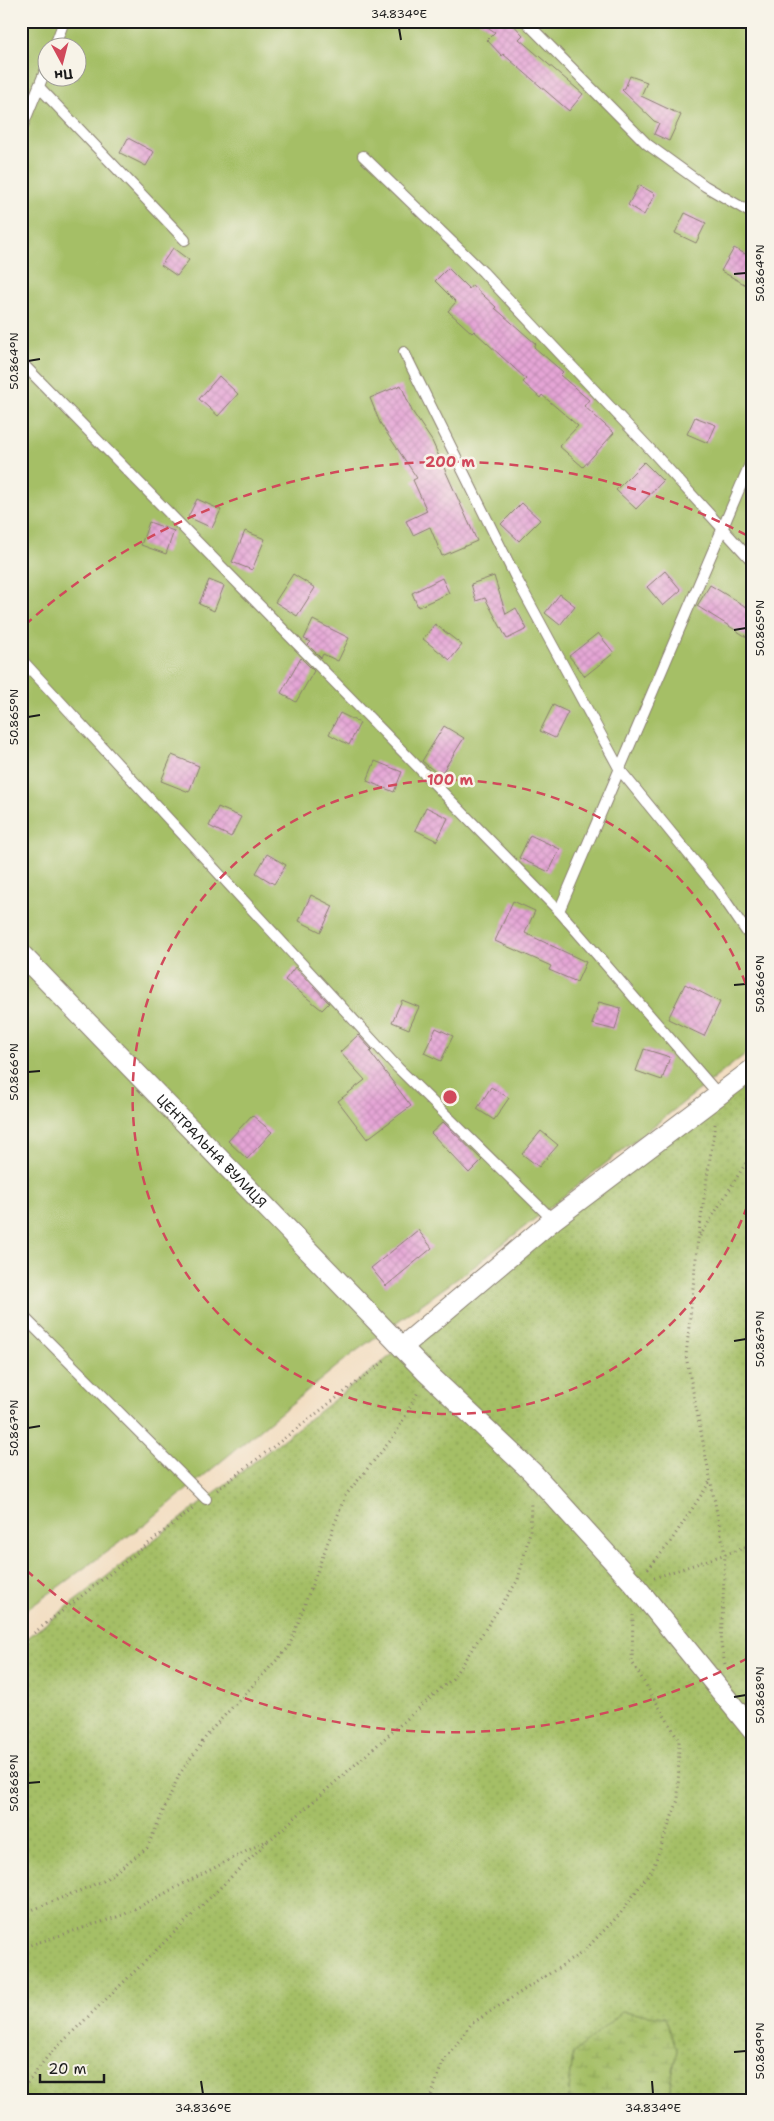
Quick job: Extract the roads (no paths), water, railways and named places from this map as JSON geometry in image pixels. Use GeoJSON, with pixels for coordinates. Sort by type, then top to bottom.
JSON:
{"type":"FeatureCollection","features":[{"type":"Feature","properties":{"kind":"street","name":"ЦЕНТРАЛЬНА ВУЛИЦЯ"},"geometry":{"type":"LineString","coordinates":[[21,954],[427,1373],[532,1472],[634,1584],[753,1731]]}},
{"type":"Feature","properties":{"kind":"street"},"geometry":{"type":"LineString","coordinates":[[402,1347],[553,1220],[753,1069]]}},
{"type":"Feature","properties":{"kind":"lane"},"geometry":{"type":"LineString","coordinates":[[58,38],[64,21]]}},
{"type":"Feature","properties":{"kind":"lane"},"geometry":{"type":"LineString","coordinates":[[525,21],[648,144],[705,186],[753,214]]}},
{"type":"Feature","properties":{"kind":"lane"},"geometry":{"type":"LineString","coordinates":[[21,130],[38,87]]}},
{"type":"Feature","properties":{"kind":"lane"},"geometry":{"type":"LineString","coordinates":[[39,88],[185,240]]}},
{"type":"Feature","properties":{"kind":"lane"},"geometry":{"type":"LineString","coordinates":[[363,156],[483,272],[753,562]]}},
{"type":"Feature","properties":{"kind":"lane"},"geometry":{"type":"LineString","coordinates":[[404,352],[515,576],[620,770],[718,890],[753,941]]}},
{"type":"Feature","properties":{"kind":"lane"},"geometry":{"type":"LineString","coordinates":[[21,362],[559,911],[719,1095]]}},
{"type":"Feature","properties":{"kind":"lane"},"geometry":{"type":"LineString","coordinates":[[559,911],[753,457]]}},
{"type":"Feature","properties":{"kind":"lane"},"geometry":{"type":"LineString","coordinates":[[21,660],[398,1068],[553,1220]]}},
{"type":"Feature","properties":{"kind":"lane"},"geometry":{"type":"LineString","coordinates":[[21,1314],[206,1499]]}}]}
